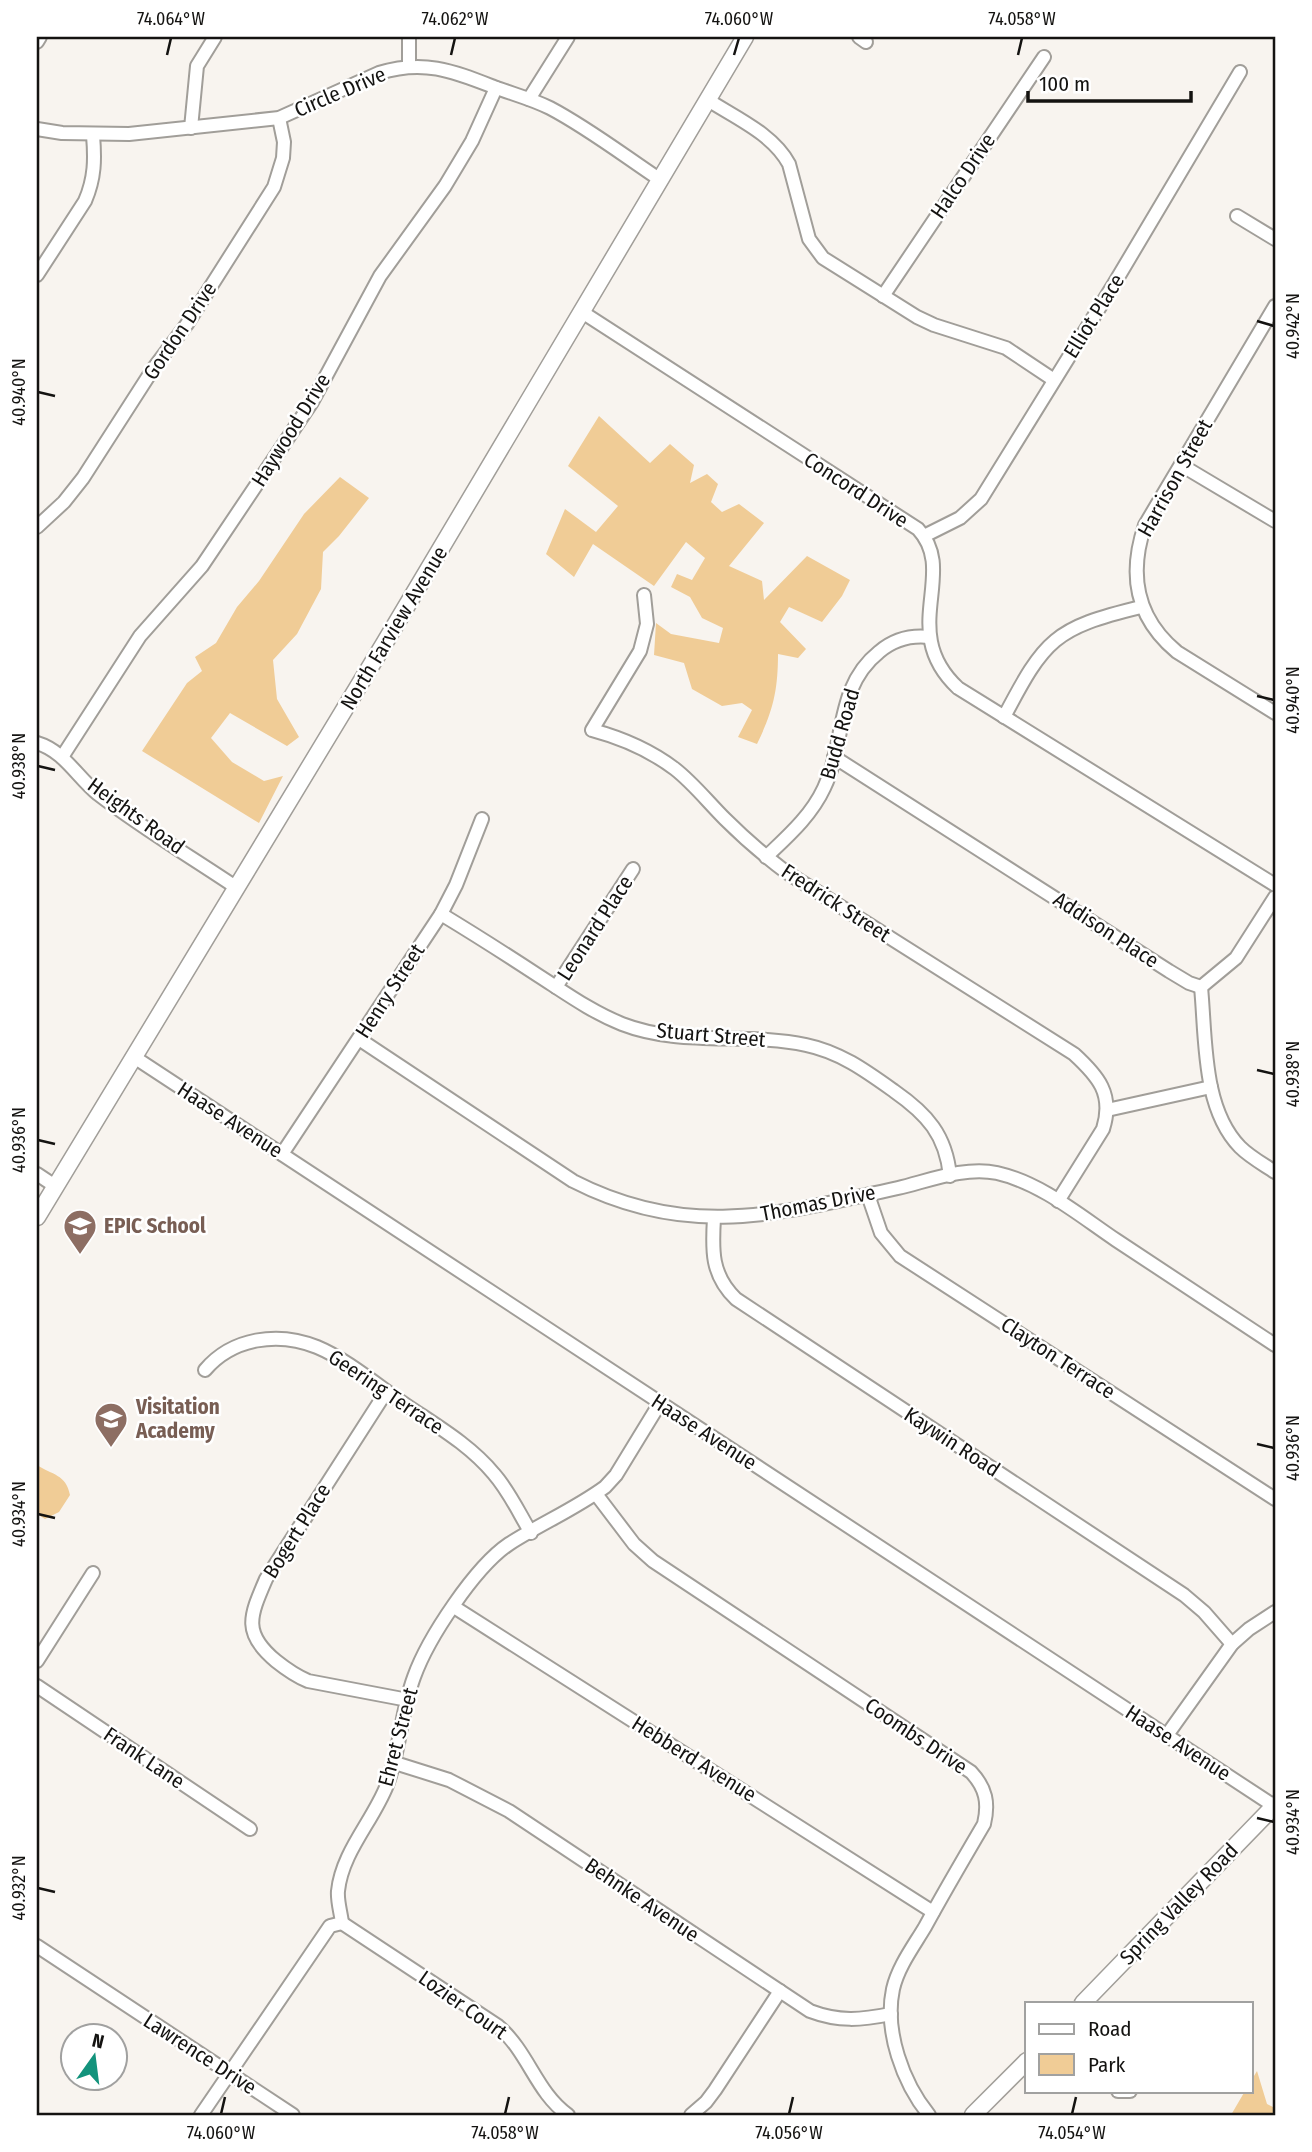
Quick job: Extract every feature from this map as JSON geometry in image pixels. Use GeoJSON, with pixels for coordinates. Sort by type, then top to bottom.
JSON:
{"type":"FeatureCollection","features":[{"type":"Feature","properties":{"kind":"street"},"geometry":{"type":"LineString","coordinates":[[37,42],[40,37]]}},
{"type":"Feature","properties":{"kind":"street"},"geometry":{"type":"LineString","coordinates":[[191,128],[197,66],[215,37]]}},
{"type":"Feature","properties":{"kind":"street"},"geometry":{"type":"LineString","coordinates":[[409,37],[409,66]]}},
{"type":"Feature","properties":{"kind":"street"},"geometry":{"type":"LineString","coordinates":[[529,99],[568,37]]}},
{"type":"Feature","properties":{"kind":"street","name":"North Farview Avenue"},"geometry":{"type":"LineString","coordinates":[[37,1217],[746,37]]}},
{"type":"Feature","properties":{"kind":"street","name":"Halco Drive"},"geometry":{"type":"LineString","coordinates":[[883,296],[1044,57]]}},
{"type":"Feature","properties":{"kind":"street","name":"Circle Drive"},"geometry":{"type":"LineString","coordinates":[[37,129],[93,135],[129,134],[279,118],[379,73],[409,66],[439,68],[551,109],[659,178]]}},
{"type":"Feature","properties":{"kind":"street","name":"Elliot Place"},"geometry":{"type":"LineString","coordinates":[[924,536],[960,518],[981,499],[1240,72]]}},
{"type":"Feature","properties":{"kind":"street","name":"Haywood Drive"},"geometry":{"type":"LineString","coordinates":[[62,757],[140,636],[202,566],[313,402],[380,276],[444,186],[472,141],[496,88]]}},
{"type":"Feature","properties":{"kind":"street"},"geometry":{"type":"LineString","coordinates":[[708,100],[775,144],[789,164],[809,239],[822,258],[934,325],[1006,348],[1055,380]]}},
{"type":"Feature","properties":{"kind":"street","name":"Gordon Drive"},"geometry":{"type":"LineString","coordinates":[[37,527],[64,502],[83,478],[153,369],[187,324],[274,187],[283,158],[284,142],[279,118]]}},
{"type":"Feature","properties":{"kind":"street"},"geometry":{"type":"LineString","coordinates":[[37,275],[91,188],[95,158],[93,135]]}},
{"type":"Feature","properties":{"kind":"street"},"geometry":{"type":"LineString","coordinates":[[1237,216],[1275,239]]}},
{"type":"Feature","properties":{"kind":"street","name":"Harrison Street"},"geometry":{"type":"LineString","coordinates":[[1141,607],[1137,564],[1145,525],[1275,306]]}},
{"type":"Feature","properties":{"kind":"street","name":"Concord Drive"},"geometry":{"type":"LineString","coordinates":[[582,312],[918,530],[932,551],[934,562],[929,637],[935,659],[947,678],[958,688],[1275,885]]}},
{"type":"Feature","properties":{"kind":"street"},"geometry":{"type":"LineString","coordinates":[[1181,465],[1275,521]]}},
{"type":"Feature","properties":{"kind":"street","name":"Fredrick Street"},"geometry":{"type":"LineString","coordinates":[[644,595],[647,624],[640,651],[592,730],[636,745],[675,769],[766,857],[1074,1054],[1087,1066],[1102,1087],[1107,1110]]}},
{"type":"Feature","properties":{"kind":"street"},"geometry":{"type":"LineString","coordinates":[[1004,717],[1028,670],[1051,643],[1081,624],[1141,607],[1153,629],[1177,652],[1275,713]]}},
{"type":"Feature","properties":{"kind":"street","name":"Budd Road"},"geometry":{"type":"LineString","coordinates":[[766,857],[807,816],[818,801],[834,757],[845,701],[860,671],[872,657],[896,641],[909,637],[929,637]]}},
{"type":"Feature","properties":{"kind":"street","name":"Heights Road"},"geometry":{"type":"LineString","coordinates":[[37,743],[62,757],[101,796],[237,888]]}},
{"type":"Feature","properties":{"kind":"street","name":"Addison Place"},"geometry":{"type":"LineString","coordinates":[[834,757],[1170,971],[1201,987]]}},
{"type":"Feature","properties":{"kind":"street","name":"Henry Street"},"geometry":{"type":"LineString","coordinates":[[282,1154],[441,914],[456,886],[482,819]]}},
{"type":"Feature","properties":{"kind":"street","name":"Leonard Place"},"geometry":{"type":"LineString","coordinates":[[556,987],[633,869]]}},
{"type":"Feature","properties":{"kind":"street"},"geometry":{"type":"LineString","coordinates":[[1275,897],[1236,958],[1201,987],[1211,1087],[1219,1116],[1228,1132],[1251,1157],[1275,1172]]}},
{"type":"Feature","properties":{"kind":"street","name":"Stuart Street"},"geometry":{"type":"LineString","coordinates":[[441,914],[587,1008],[637,1028],[690,1037],[782,1041],[808,1045],[846,1058],[918,1107],[942,1142],[950,1176]]}},
{"type":"Feature","properties":{"kind":"street","name":"Thomas Drive"},"geometry":{"type":"LineString","coordinates":[[359,1039],[573,1181],[620,1203],[647,1211],[714,1218],[759,1215],[972,1172],[994,1172],[1019,1180],[1058,1201],[1275,1345]]}},
{"type":"Feature","properties":{"kind":"street","name":"Haase Avenue"},"geometry":{"type":"LineString","coordinates":[[134,1057],[1275,1806]]}},
{"type":"Feature","properties":{"kind":"street"},"geometry":{"type":"LineString","coordinates":[[1058,1201],[1103,1129],[1107,1110],[1211,1087]]}},
{"type":"Feature","properties":{"kind":"street"},"geometry":{"type":"LineString","coordinates":[[37,1174],[55,1186]]}},
{"type":"Feature","properties":{"kind":"street","name":"Clayton Terrace"},"geometry":{"type":"LineString","coordinates":[[868,1195],[881,1233],[900,1256],[1275,1499]]}},
{"type":"Feature","properties":{"kind":"street","name":"Kaywin Road"},"geometry":{"type":"LineString","coordinates":[[714,1218],[714,1267],[726,1290],[736,1299],[1184,1595],[1204,1612],[1232,1644]]}},
{"type":"Feature","properties":{"kind":"street","name":"Geering Terrace"},"geometry":{"type":"LineString","coordinates":[[205,1370],[227,1350],[237,1345],[268,1339],[302,1342],[323,1350],[481,1459],[506,1490],[531,1532]]}},
{"type":"Feature","properties":{"kind":"street","name":"Bogert Place"},"geometry":{"type":"LineString","coordinates":[[386,1392],[266,1579],[256,1607],[252,1630],[260,1648],[296,1676],[308,1681],[408,1700]]}},
{"type":"Feature","properties":{"kind":"street","name":"Ehret Street"},"geometry":{"type":"LineString","coordinates":[[342,1923],[338,1893],[341,1876],[382,1797],[395,1763],[408,1700],[423,1657],[485,1564],[508,1545],[596,1494],[617,1475],[660,1403]]}},
{"type":"Feature","properties":{"kind":"street","name":"Coombs Drive"},"geometry":{"type":"LineString","coordinates":[[596,1494],[635,1544],[653,1561],[971,1772],[979,1780],[987,1802],[984,1824],[899,1971],[894,1987],[892,2029],[914,2096],[929,2115]]}},
{"type":"Feature","properties":{"kind":"street"},"geometry":{"type":"LineString","coordinates":[[37,1661],[93,1573]]}},
{"type":"Feature","properties":{"kind":"street","name":"Hebberd Avenue"},"geometry":{"type":"LineString","coordinates":[[454,1607],[933,1912]]}},
{"type":"Feature","properties":{"kind":"street"},"geometry":{"type":"LineString","coordinates":[[1167,1735],[1232,1644],[1275,1612]]}},
{"type":"Feature","properties":{"kind":"street","name":"Frank Lane"},"geometry":{"type":"LineString","coordinates":[[37,1686],[250,1829]]}},
{"type":"Feature","properties":{"kind":"street","name":"Behnke Avenue"},"geometry":{"type":"LineString","coordinates":[[395,1763],[449,1780],[509,1811],[810,2011],[827,2018],[859,2020],[891,2014]]}},
{"type":"Feature","properties":{"kind":"street","name":"Spring Valley Road"},"geometry":{"type":"LineString","coordinates":[[1084,2002],[1275,1806]]}},
{"type":"Feature","properties":{"kind":"street"},"geometry":{"type":"LineString","coordinates":[[201,2115],[330,1926],[342,1923]]}},
{"type":"Feature","properties":{"kind":"street","name":"Lozier Court"},"geometry":{"type":"LineString","coordinates":[[342,1923],[498,2026],[520,2048],[546,2093],[562,2113]]}},
{"type":"Feature","properties":{"kind":"street","name":"Lawrence Drive"},"geometry":{"type":"LineString","coordinates":[[37,1946],[293,2115]]}},
{"type":"Feature","properties":{"kind":"street"},"geometry":{"type":"LineString","coordinates":[[691,2115],[715,2090],[780,1991]]}},
{"type":"Feature","properties":{"kind":"street"},"geometry":{"type":"LineString","coordinates":[[973,2115],[1025,2064]]}},
{"type":"Feature","properties":{"kind":"green space"},"geometry":{"type":"Polygon","coordinates":[[[599,416],[650,463],[670,444],[694,465],[690,483],[707,474],[718,484],[711,502],[722,512],[739,504],[764,523],[729,566],[762,581],[764,600],[807,556],[850,580],[842,596],[822,622],[789,607],[780,622],[806,649],[798,658],[778,654],[774,700],[757,744],[738,737],[752,710],[742,703],[722,706],[692,689],[684,663],[654,655],[656,623],[671,634],[719,643],[723,628],[702,618],[690,597],[671,587],[677,574],[692,580],[705,558],[686,542],[654,586],[593,544],[574,577],[546,554],[565,509],[596,532],[618,506],[568,466],[599,416]]]}},
{"type":"Feature","properties":{"kind":"green space"},"geometry":{"type":"Polygon","coordinates":[[[340,477],[369,498],[323,552],[321,589],[297,634],[273,660],[277,699],[299,737],[287,746],[230,713],[211,738],[232,762],[264,781],[283,776],[259,823],[142,751],[187,683],[202,671],[195,657],[216,643],[237,607],[259,581],[304,514],[340,477]]]}},
{"type":"Feature","properties":{"kind":"green space"},"geometry":{"type":"Polygon","coordinates":[[[37,1465],[62,1479],[70,1495],[59,1512],[45,1519],[37,1514],[37,1465]]]}},
{"type":"Feature","properties":{"kind":"green space"},"geometry":{"type":"Polygon","coordinates":[[[1257,2071],[1267,2104],[1275,2108],[1275,2115],[1231,2115],[1244,2092],[1252,2092],[1252,2079],[1257,2071]]]}},
{"type":"Feature","properties":{"kind":"place","name":"EPIC School"},"geometry":{"type":"Point","coordinates":[80,1256]}},
{"type":"Feature","properties":{"kind":"place","name":"Visitation Academy"},"geometry":{"type":"Point","coordinates":[111,1449]}}]}
